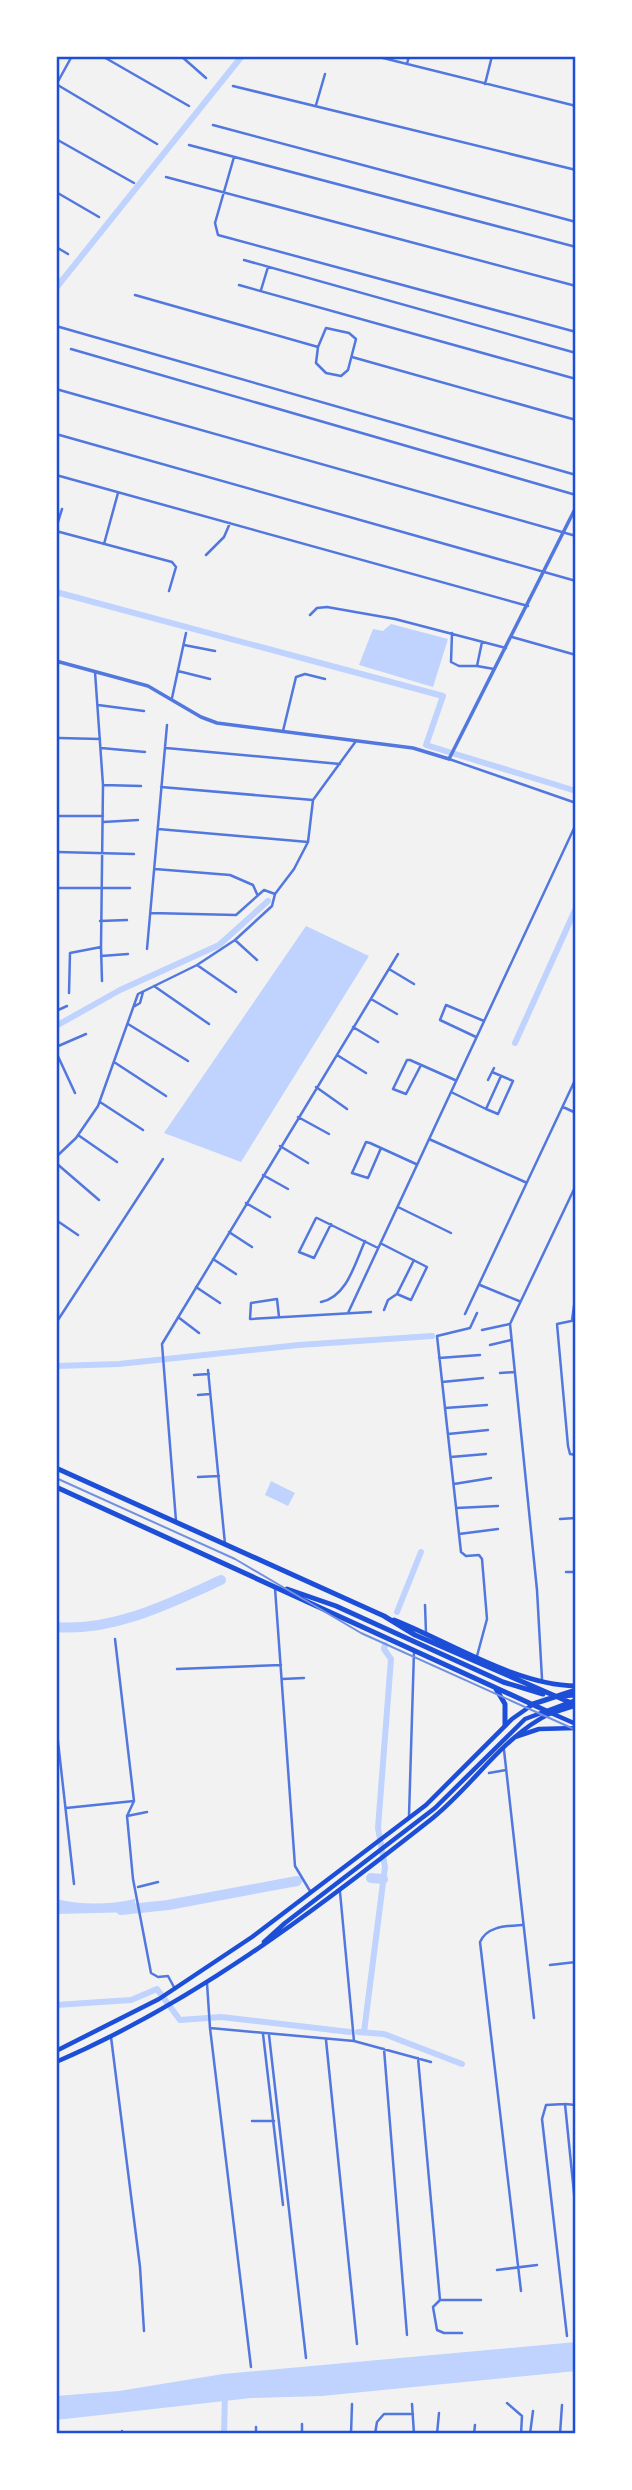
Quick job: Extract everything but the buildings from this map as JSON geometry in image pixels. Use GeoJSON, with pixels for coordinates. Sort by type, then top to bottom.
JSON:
{"type":"FeatureCollection","features":[{"type":"Feature","properties":{"kind":"highway"},"geometry":{"type":"LineString","coordinates":[[56,1468],[477,1656],[542,1682],[576,1688]]}},
{"type":"Feature","properties":{"kind":"highway"},"geometry":{"type":"LineString","coordinates":[[56,1487],[551,1713],[576,1701]]}},
{"type":"Feature","properties":{"kind":"highway"},"geometry":{"type":"LineString","coordinates":[[274,1585],[328,1603],[517,1687],[576,1701]]}},
{"type":"Feature","properties":{"kind":"highway"},"geometry":{"type":"LineString","coordinates":[[384,1616],[457,1654],[555,1696],[576,1701]]}},
{"type":"Feature","properties":{"kind":"highway"},"geometry":{"type":"LineString","coordinates":[[451,1668],[457,1654]]}},
{"type":"Feature","properties":{"kind":"highway"},"geometry":{"type":"LineString","coordinates":[[495,1688],[505,1704],[505,1725]]}},
{"type":"Feature","properties":{"kind":"highway"},"geometry":{"type":"LineString","coordinates":[[533,1704],[576,1688]]}},
{"type":"Feature","properties":{"kind":"main road"},"geometry":{"type":"LineString","coordinates":[[259,1948],[285,1923],[435,1808],[525,1719],[576,1701]]}},
{"type":"Feature","properties":{"kind":"main road"},"geometry":{"type":"LineString","coordinates":[[56,2051],[174,1990],[312,1893],[409,1818],[505,1725],[533,1704]]}},
{"type":"Feature","properties":{"kind":"main road"},"geometry":{"type":"LineString","coordinates":[[56,2062],[164,2009],[259,1948],[436,1816],[512,1738],[551,1713],[576,1726]]}},
{"type":"Feature","properties":{"kind":"main road"},"geometry":{"type":"LineString","coordinates":[[512,1738],[539,1729],[576,1726]]}},
{"type":"Feature","properties":{"kind":"main road"},"geometry":{"type":"LineString","coordinates":[[447,1784],[455,1787],[457,1795]]}},
{"type":"Feature","properties":{"kind":"street"},"geometry":{"type":"LineString","coordinates":[[72,56],[56,84],[158,144]]}},
{"type":"Feature","properties":{"kind":"street"},"geometry":{"type":"LineString","coordinates":[[102,56],[189,106]]}},
{"type":"Feature","properties":{"kind":"street"},"geometry":{"type":"LineString","coordinates":[[181,56],[206,78]]}},
{"type":"Feature","properties":{"kind":"street"},"geometry":{"type":"LineString","coordinates":[[375,56],[576,106]]}},
{"type":"Feature","properties":{"kind":"street"},"geometry":{"type":"LineString","coordinates":[[407,64],[409,56]]}},
{"type":"Feature","properties":{"kind":"street"},"geometry":{"type":"LineString","coordinates":[[482,56],[491,57],[485,84]]}},
{"type":"Feature","properties":{"kind":"street"},"geometry":{"type":"LineString","coordinates":[[316,105],[325,74]]}},
{"type":"Feature","properties":{"kind":"street"},"geometry":{"type":"LineString","coordinates":[[233,86],[576,170]]}},
{"type":"Feature","properties":{"kind":"street"},"geometry":{"type":"LineString","coordinates":[[213,125],[576,222]]}},
{"type":"Feature","properties":{"kind":"street"},"geometry":{"type":"LineString","coordinates":[[56,139],[134,183]]}},
{"type":"Feature","properties":{"kind":"street"},"geometry":{"type":"LineString","coordinates":[[189,145],[576,247]]}},
{"type":"Feature","properties":{"kind":"street"},"geometry":{"type":"LineString","coordinates":[[234,157],[215,223],[218,235],[576,332]]}},
{"type":"Feature","properties":{"kind":"street"},"geometry":{"type":"LineString","coordinates":[[166,177],[576,286]]}},
{"type":"Feature","properties":{"kind":"street"},"geometry":{"type":"LineString","coordinates":[[56,192],[99,217]]}},
{"type":"Feature","properties":{"kind":"street"},"geometry":{"type":"LineString","coordinates":[[56,247],[68,254]]}},
{"type":"Feature","properties":{"kind":"street"},"geometry":{"type":"LineString","coordinates":[[244,260],[576,353]]}},
{"type":"Feature","properties":{"kind":"street"},"geometry":{"type":"LineString","coordinates":[[261,291],[268,267]]}},
{"type":"Feature","properties":{"kind":"street"},"geometry":{"type":"LineString","coordinates":[[239,285],[576,379]]}},
{"type":"Feature","properties":{"kind":"street"},"geometry":{"type":"LineString","coordinates":[[135,295],[318,347]]}},
{"type":"Feature","properties":{"kind":"street"},"geometry":{"type":"LineString","coordinates":[[56,326],[576,475]]}},
{"type":"Feature","properties":{"kind":"street"},"geometry":{"type":"LineString","coordinates":[[326,328],[339,329],[355,336],[352,357],[344,375],[326,373],[316,363],[318,347],[326,328]]}},
{"type":"Feature","properties":{"kind":"street"},"geometry":{"type":"LineString","coordinates":[[71,349],[576,495]]}},
{"type":"Feature","properties":{"kind":"street"},"geometry":{"type":"LineString","coordinates":[[352,357],[576,420]]}},
{"type":"Feature","properties":{"kind":"street"},"geometry":{"type":"LineString","coordinates":[[56,389],[576,536]]}},
{"type":"Feature","properties":{"kind":"street"},"geometry":{"type":"LineString","coordinates":[[56,434],[576,581]]}},
{"type":"Feature","properties":{"kind":"street"},"geometry":{"type":"LineString","coordinates":[[56,475],[528,606]]}},
{"type":"Feature","properties":{"kind":"street"},"geometry":{"type":"LineString","coordinates":[[104,544],[118,492]]}},
{"type":"Feature","properties":{"kind":"street"},"geometry":{"type":"LineString","coordinates":[[449,759],[576,507]]}},
{"type":"Feature","properties":{"kind":"street"},"geometry":{"type":"LineString","coordinates":[[62,509],[56,529],[174,564],[169,591]]}},
{"type":"Feature","properties":{"kind":"street"},"geometry":{"type":"LineString","coordinates":[[206,555],[224,537],[230,523]]}},
{"type":"Feature","properties":{"kind":"street"},"geometry":{"type":"LineString","coordinates":[[310,615],[317,608],[327,607],[452,633],[506,648]]}},
{"type":"Feature","properties":{"kind":"street"},"geometry":{"type":"LineString","coordinates":[[172,699],[186,633]]}},
{"type":"Feature","properties":{"kind":"street"},"geometry":{"type":"LineString","coordinates":[[452,633],[451,662],[496,669]]}},
{"type":"Feature","properties":{"kind":"street"},"geometry":{"type":"LineString","coordinates":[[512,637],[576,654]]}},
{"type":"Feature","properties":{"kind":"street"},"geometry":{"type":"LineString","coordinates":[[477,666],[482,642]]}},
{"type":"Feature","properties":{"kind":"street"},"geometry":{"type":"LineString","coordinates":[[184,645],[215,651]]}},
{"type":"Feature","properties":{"kind":"street"},"geometry":{"type":"LineString","coordinates":[[56,661],[148,686],[210,721],[413,748],[576,803]]}},
{"type":"Feature","properties":{"kind":"street"},"geometry":{"type":"LineString","coordinates":[[178,671],[209,679]]}},
{"type":"Feature","properties":{"kind":"street"},"geometry":{"type":"LineString","coordinates":[[96,672],[103,785],[100,853],[102,981]]}},
{"type":"Feature","properties":{"kind":"street"},"geometry":{"type":"LineString","coordinates":[[283,731],[296,677],[306,674],[325,679]]}},
{"type":"Feature","properties":{"kind":"street"},"geometry":{"type":"LineString","coordinates":[[98,705],[144,711]]}},
{"type":"Feature","properties":{"kind":"street"},"geometry":{"type":"LineString","coordinates":[[147,949],[167,725]]}},
{"type":"Feature","properties":{"kind":"street"},"geometry":{"type":"LineString","coordinates":[[59,738],[100,739]]}},
{"type":"Feature","properties":{"kind":"street"},"geometry":{"type":"LineString","coordinates":[[56,1157],[78,1135],[100,1102],[143,991],[198,964],[235,940],[272,906],[275,894],[294,869],[307,842],[313,800],[356,741]]}},
{"type":"Feature","properties":{"kind":"street"},"geometry":{"type":"LineString","coordinates":[[101,748],[145,752]]}},
{"type":"Feature","properties":{"kind":"street"},"geometry":{"type":"LineString","coordinates":[[166,748],[341,764]]}},
{"type":"Feature","properties":{"kind":"street"},"geometry":{"type":"LineString","coordinates":[[103,785],[141,786]]}},
{"type":"Feature","properties":{"kind":"street"},"geometry":{"type":"LineString","coordinates":[[161,787],[313,800]]}},
{"type":"Feature","properties":{"kind":"street"},"geometry":{"type":"LineString","coordinates":[[59,816],[103,816]]}},
{"type":"Feature","properties":{"kind":"street"},"geometry":{"type":"LineString","coordinates":[[103,822],[138,820]]}},
{"type":"Feature","properties":{"kind":"street"},"geometry":{"type":"LineString","coordinates":[[348,1313],[576,824]]}},
{"type":"Feature","properties":{"kind":"street"},"geometry":{"type":"LineString","coordinates":[[158,829],[307,842]]}},
{"type":"Feature","properties":{"kind":"street"},"geometry":{"type":"LineString","coordinates":[[58,852],[134,854]]}},
{"type":"Feature","properties":{"kind":"street"},"geometry":{"type":"LineString","coordinates":[[155,869],[230,875],[253,885],[257,894]]}},
{"type":"Feature","properties":{"kind":"street"},"geometry":{"type":"LineString","coordinates":[[57,888],[130,888]]}},
{"type":"Feature","properties":{"kind":"street"},"geometry":{"type":"LineString","coordinates":[[151,913],[236,915],[264,890],[275,894]]}},
{"type":"Feature","properties":{"kind":"street"},"geometry":{"type":"LineString","coordinates":[[100,921],[127,920]]}},
{"type":"Feature","properties":{"kind":"street"},"geometry":{"type":"LineString","coordinates":[[235,940],[257,960]]}},
{"type":"Feature","properties":{"kind":"street"},"geometry":{"type":"LineString","coordinates":[[69,993],[69,953],[101,947]]}},
{"type":"Feature","properties":{"kind":"street"},"geometry":{"type":"LineString","coordinates":[[101,956],[128,954]]}},
{"type":"Feature","properties":{"kind":"street"},"geometry":{"type":"LineString","coordinates":[[176,1522],[161,1365],[162,1344],[398,954]]}},
{"type":"Feature","properties":{"kind":"street"},"geometry":{"type":"LineString","coordinates":[[198,964],[236,992]]}},
{"type":"Feature","properties":{"kind":"street"},"geometry":{"type":"LineString","coordinates":[[389,969],[414,985]]}},
{"type":"Feature","properties":{"kind":"street"},"geometry":{"type":"LineString","coordinates":[[153,986],[209,1024]]}},
{"type":"Feature","properties":{"kind":"street"},"geometry":{"type":"LineString","coordinates":[[371,999],[397,1014]]}},
{"type":"Feature","properties":{"kind":"street"},"geometry":{"type":"LineString","coordinates":[[477,1037],[440,1020],[446,1005],[484,1021]]}},
{"type":"Feature","properties":{"kind":"street"},"geometry":{"type":"LineString","coordinates":[[56,1011],[67,1006]]}},
{"type":"Feature","properties":{"kind":"street"},"geometry":{"type":"LineString","coordinates":[[128,1024],[188,1061]]}},
{"type":"Feature","properties":{"kind":"street"},"geometry":{"type":"LineString","coordinates":[[353,1027],[378,1042]]}},
{"type":"Feature","properties":{"kind":"street"},"geometry":{"type":"LineString","coordinates":[[75,1093],[56,1050],[86,1034]]}},
{"type":"Feature","properties":{"kind":"street"},"geometry":{"type":"LineString","coordinates":[[337,1055],[366,1073]]}},
{"type":"Feature","properties":{"kind":"street"},"geometry":{"type":"LineString","coordinates":[[421,1065],[406,1094],[393,1089],[407,1060],[421,1065],[457,1080]]}},
{"type":"Feature","properties":{"kind":"street"},"geometry":{"type":"LineString","coordinates":[[114,1062],[166,1096]]}},
{"type":"Feature","properties":{"kind":"street"},"geometry":{"type":"LineString","coordinates":[[451,1093],[500,1113],[513,1081],[493,1070],[488,1080]]}},
{"type":"Feature","properties":{"kind":"street"},"geometry":{"type":"LineString","coordinates":[[486,1109],[500,1076]]}},
{"type":"Feature","properties":{"kind":"street"},"geometry":{"type":"LineString","coordinates":[[465,1314],[576,1078]]}},
{"type":"Feature","properties":{"kind":"street"},"geometry":{"type":"LineString","coordinates":[[316,1087],[347,1109]]}},
{"type":"Feature","properties":{"kind":"street"},"geometry":{"type":"LineString","coordinates":[[100,1102],[144,1130]]}},
{"type":"Feature","properties":{"kind":"street"},"geometry":{"type":"LineString","coordinates":[[562,1107],[576,1113]]}},
{"type":"Feature","properties":{"kind":"street"},"geometry":{"type":"LineString","coordinates":[[298,1117],[329,1134]]}},
{"type":"Feature","properties":{"kind":"street"},"geometry":{"type":"LineString","coordinates":[[78,1135],[117,1162]]}},
{"type":"Feature","properties":{"kind":"street"},"geometry":{"type":"LineString","coordinates":[[429,1139],[526,1182]]}},
{"type":"Feature","properties":{"kind":"street"},"geometry":{"type":"LineString","coordinates":[[381,1148],[368,1178],[352,1173],[364,1143],[381,1148],[418,1164]]}},
{"type":"Feature","properties":{"kind":"street"},"geometry":{"type":"LineString","coordinates":[[281,1146],[308,1163]]}},
{"type":"Feature","properties":{"kind":"street"},"geometry":{"type":"LineString","coordinates":[[56,1323],[163,1159]]}},
{"type":"Feature","properties":{"kind":"street"},"geometry":{"type":"LineString","coordinates":[[56,1163],[99,1200]]}},
{"type":"Feature","properties":{"kind":"street"},"geometry":{"type":"LineString","coordinates":[[263,1175],[288,1189]]}},
{"type":"Feature","properties":{"kind":"street"},"geometry":{"type":"LineString","coordinates":[[542,1682],[537,1591],[510,1324],[576,1185]]}},
{"type":"Feature","properties":{"kind":"street"},"geometry":{"type":"LineString","coordinates":[[246,1203],[270,1217]]}},
{"type":"Feature","properties":{"kind":"street"},"geometry":{"type":"LineString","coordinates":[[398,1207],[451,1233]]}},
{"type":"Feature","properties":{"kind":"street"},"geometry":{"type":"LineString","coordinates":[[331,1224],[314,1258],[299,1252],[315,1218],[331,1224],[379,1248]]}},
{"type":"Feature","properties":{"kind":"street"},"geometry":{"type":"LineString","coordinates":[[56,1220],[78,1235]]}},
{"type":"Feature","properties":{"kind":"street"},"geometry":{"type":"LineString","coordinates":[[229,1232],[252,1247]]}},
{"type":"Feature","properties":{"kind":"street"},"geometry":{"type":"LineString","coordinates":[[321,1302],[332,1300],[340,1293],[365,1241]]}},
{"type":"Feature","properties":{"kind":"street"},"geometry":{"type":"LineString","coordinates":[[381,1243],[426,1269],[411,1300],[397,1294]]}},
{"type":"Feature","properties":{"kind":"street"},"geometry":{"type":"LineString","coordinates":[[213,1259],[236,1274]]}},
{"type":"Feature","properties":{"kind":"street"},"geometry":{"type":"LineString","coordinates":[[384,1310],[388,1300],[397,1294],[414,1260]]}},
{"type":"Feature","properties":{"kind":"street"},"geometry":{"type":"LineString","coordinates":[[479,1284],[519,1301]]}},
{"type":"Feature","properties":{"kind":"street"},"geometry":{"type":"LineString","coordinates":[[196,1287],[220,1303]]}},
{"type":"Feature","properties":{"kind":"street"},"geometry":{"type":"LineString","coordinates":[[576,1292],[574,1320],[557,1324],[568,1446],[570,1454],[576,1455]]}},
{"type":"Feature","properties":{"kind":"street"},"geometry":{"type":"LineString","coordinates":[[279,1317],[277,1299],[251,1303],[250,1319],[371,1312]]}},
{"type":"Feature","properties":{"kind":"street"},"geometry":{"type":"LineString","coordinates":[[477,1314],[470,1328],[438,1334],[463,1555],[479,1555],[482,1559],[487,1619],[477,1656]]}},
{"type":"Feature","properties":{"kind":"street"},"geometry":{"type":"LineString","coordinates":[[178,1317],[199,1333]]}},
{"type":"Feature","properties":{"kind":"street"},"geometry":{"type":"LineString","coordinates":[[482,1329],[510,1324]]}},
{"type":"Feature","properties":{"kind":"street"},"geometry":{"type":"LineString","coordinates":[[489,1345],[511,1340]]}},
{"type":"Feature","properties":{"kind":"street"},"geometry":{"type":"LineString","coordinates":[[439,1358],[480,1355]]}},
{"type":"Feature","properties":{"kind":"street"},"geometry":{"type":"LineString","coordinates":[[194,1375],[209,1372],[225,1544]]}},
{"type":"Feature","properties":{"kind":"street"},"geometry":{"type":"LineString","coordinates":[[500,1373],[515,1372]]}},
{"type":"Feature","properties":{"kind":"street"},"geometry":{"type":"LineString","coordinates":[[442,1382],[483,1378]]}},
{"type":"Feature","properties":{"kind":"street"},"geometry":{"type":"LineString","coordinates":[[198,1395],[210,1394]]}},
{"type":"Feature","properties":{"kind":"street"},"geometry":{"type":"LineString","coordinates":[[445,1408],[487,1405]]}},
{"type":"Feature","properties":{"kind":"street"},"geometry":{"type":"LineString","coordinates":[[448,1434],[488,1430]]}},
{"type":"Feature","properties":{"kind":"street"},"geometry":{"type":"LineString","coordinates":[[451,1457],[486,1454]]}},
{"type":"Feature","properties":{"kind":"street"},"geometry":{"type":"LineString","coordinates":[[198,1477],[219,1476]]}},
{"type":"Feature","properties":{"kind":"street"},"geometry":{"type":"LineString","coordinates":[[454,1484],[491,1478]]}},
{"type":"Feature","properties":{"kind":"street"},"geometry":{"type":"LineString","coordinates":[[456,1508],[498,1506]]}},
{"type":"Feature","properties":{"kind":"street"},"geometry":{"type":"LineString","coordinates":[[560,1518],[576,1518]]}},
{"type":"Feature","properties":{"kind":"street"},"geometry":{"type":"LineString","coordinates":[[459,1534],[498,1530]]}},
{"type":"Feature","properties":{"kind":"street"},"geometry":{"type":"LineString","coordinates":[[566,1572],[576,1572]]}},
{"type":"Feature","properties":{"kind":"street"},"geometry":{"type":"LineString","coordinates":[[274,1585],[295,1866],[312,1893]]}},
{"type":"Feature","properties":{"kind":"street"},"geometry":{"type":"LineString","coordinates":[[425,1605],[426,1633]]}},
{"type":"Feature","properties":{"kind":"street"},"geometry":{"type":"LineString","coordinates":[[116,1639],[134,1801],[127,1816],[133,1879],[137,1887],[151,1973],[158,1977],[168,1976],[174,1990]]}},
{"type":"Feature","properties":{"kind":"street"},"geometry":{"type":"LineString","coordinates":[[409,1818],[414,1651]]}},
{"type":"Feature","properties":{"kind":"street"},"geometry":{"type":"LineString","coordinates":[[177,1669],[281,1665]]}},
{"type":"Feature","properties":{"kind":"street"},"geometry":{"type":"LineString","coordinates":[[282,1679],[304,1678]]}},
{"type":"Feature","properties":{"kind":"street"},"geometry":{"type":"LineString","coordinates":[[56,1724],[74,1884]]}},
{"type":"Feature","properties":{"kind":"street"},"geometry":{"type":"LineString","coordinates":[[503,1746],[534,2018]]}},
{"type":"Feature","properties":{"kind":"street"},"geometry":{"type":"LineString","coordinates":[[489,1773],[506,1770]]}},
{"type":"Feature","properties":{"kind":"street"},"geometry":{"type":"LineString","coordinates":[[66,1808],[134,1801]]}},
{"type":"Feature","properties":{"kind":"street"},"geometry":{"type":"LineString","coordinates":[[127,1816],[147,1812]]}},
{"type":"Feature","properties":{"kind":"street"},"geometry":{"type":"LineString","coordinates":[[137,1887],[158,1882]]}},
{"type":"Feature","properties":{"kind":"street"},"geometry":{"type":"LineString","coordinates":[[339,1889],[354,2041]]}},
{"type":"Feature","properties":{"kind":"street"},"geometry":{"type":"LineString","coordinates":[[522,1925],[495,1928],[487,1932],[480,1942],[522,2291]]}},
{"type":"Feature","properties":{"kind":"street"},"geometry":{"type":"LineString","coordinates":[[550,1965],[576,1962]]}},
{"type":"Feature","properties":{"kind":"street"},"geometry":{"type":"LineString","coordinates":[[207,1983],[251,2367]]}},
{"type":"Feature","properties":{"kind":"street"},"geometry":{"type":"LineString","coordinates":[[210,2027],[269,2035],[354,2041],[431,2062]]}},
{"type":"Feature","properties":{"kind":"street"},"geometry":{"type":"LineString","coordinates":[[263,2034],[283,2205]]}},
{"type":"Feature","properties":{"kind":"street"},"geometry":{"type":"LineString","coordinates":[[269,2035],[306,2358]]}},
{"type":"Feature","properties":{"kind":"street"},"geometry":{"type":"LineString","coordinates":[[111,2037],[140,2267],[144,2331]]}},
{"type":"Feature","properties":{"kind":"street"},"geometry":{"type":"LineString","coordinates":[[326,2040],[357,2344]]}},
{"type":"Feature","properties":{"kind":"street"},"geometry":{"type":"LineString","coordinates":[[384,2049],[407,2335]]}},
{"type":"Feature","properties":{"kind":"street"},"geometry":{"type":"LineString","coordinates":[[418,2058],[440,2300]]}},
{"type":"Feature","properties":{"kind":"street"},"geometry":{"type":"LineString","coordinates":[[566,2336],[542,2119],[546,2105],[576,2105]]}},
{"type":"Feature","properties":{"kind":"street"},"geometry":{"type":"LineString","coordinates":[[565,2105],[576,2213]]}},
{"type":"Feature","properties":{"kind":"street"},"geometry":{"type":"LineString","coordinates":[[252,2121],[274,2121]]}},
{"type":"Feature","properties":{"kind":"street"},"geometry":{"type":"LineString","coordinates":[[569,2147],[576,2146]]}},
{"type":"Feature","properties":{"kind":"street"},"geometry":{"type":"LineString","coordinates":[[497,2270],[537,2265]]}},
{"type":"Feature","properties":{"kind":"street"},"geometry":{"type":"LineString","coordinates":[[463,2333],[444,2333],[437,2330],[433,2307],[440,2300],[481,2300]]}},
{"type":"Feature","properties":{"kind":"street"},"geometry":{"type":"LineString","coordinates":[[507,2403],[522,2416],[522,2434]]}},
{"type":"Feature","properties":{"kind":"street"},"geometry":{"type":"LineString","coordinates":[[351,2434],[352,2404]]}},
{"type":"Feature","properties":{"kind":"street"},"geometry":{"type":"LineString","coordinates":[[412,2404],[414,2434]]}},
{"type":"Feature","properties":{"kind":"street"},"geometry":{"type":"LineString","coordinates":[[560,2434],[562,2405]]}},
{"type":"Feature","properties":{"kind":"street"},"geometry":{"type":"LineString","coordinates":[[530,2434],[533,2411]]}},
{"type":"Feature","properties":{"kind":"street"},"geometry":{"type":"LineString","coordinates":[[437,2434],[439,2413]]}},
{"type":"Feature","properties":{"kind":"street"},"geometry":{"type":"LineString","coordinates":[[375,2434],[377,2422],[384,2414],[413,2414]]}},
{"type":"Feature","properties":{"kind":"street"},"geometry":{"type":"LineString","coordinates":[[302,2424],[302,2434]]}},
{"type":"Feature","properties":{"kind":"street"},"geometry":{"type":"LineString","coordinates":[[474,2434],[475,2425]]}},
{"type":"Feature","properties":{"kind":"street"},"geometry":{"type":"LineString","coordinates":[[256,2427],[256,2434]]}},
{"type":"Feature","properties":{"kind":"water"},"geometry":{"type":"Polygon","coordinates":[[[391,624],[448,639],[433,687],[359,665],[373,629],[383,631],[391,624]]]}},
{"type":"Feature","properties":{"kind":"water"},"geometry":{"type":"Polygon","coordinates":[[[306,926],[369,956],[241,1162],[164,1133],[306,926]]]}},
{"type":"Feature","properties":{"kind":"water"},"geometry":{"type":"Polygon","coordinates":[[[271,1481],[295,1493],[288,1506],[265,1495],[271,1481]]]}},
{"type":"Feature","properties":{"kind":"water"},"geometry":{"type":"Polygon","coordinates":[[[56,1899],[95,1904],[135,1899],[135,1912],[56,1914],[56,1899]]]}},
{"type":"Feature","properties":{"kind":"water"},"geometry":{"type":"Polygon","coordinates":[[[576,2342],[576,2371],[322,2396],[251,2398],[56,2420],[56,2396],[119,2391],[223,2374],[576,2342]]]}},
{"type":"Feature","properties":{"kind":"waterway"},"geometry":{"type":"LineString","coordinates":[[56,288],[242,56]]}},
{"type":"Feature","properties":{"kind":"waterway"},"geometry":{"type":"LineString","coordinates":[[56,592],[443,696],[426,745],[576,791]]}},
{"type":"Feature","properties":{"kind":"waterway"},"geometry":{"type":"LineString","coordinates":[[56,1026],[120,990],[219,945],[268,901]]}},
{"type":"Feature","properties":{"kind":"waterway"},"geometry":{"type":"LineString","coordinates":[[515,1043],[576,908]]}},
{"type":"Feature","properties":{"kind":"waterway"},"geometry":{"type":"LineString","coordinates":[[56,1366],[119,1364],[299,1345],[432,1336]]}},
{"type":"Feature","properties":{"kind":"waterway"},"geometry":{"type":"LineString","coordinates":[[397,1612],[421,1552]]}},
{"type":"Feature","properties":{"kind":"waterway"},"geometry":{"type":"LineString","coordinates":[[56,1627],[99,1625],[120,1620],[162,1606],[221,1580]]}},
{"type":"Feature","properties":{"kind":"waterway"},"geometry":{"type":"LineString","coordinates":[[364,2032],[385,1867],[378,1828],[391,1659],[384,1649],[385,1645]]}},
{"type":"Feature","properties":{"kind":"waterway"},"geometry":{"type":"LineString","coordinates":[[371,1878],[383,1879]]}},
{"type":"Feature","properties":{"kind":"waterway"},"geometry":{"type":"LineString","coordinates":[[121,1910],[168,1905],[297,1881]]}},
{"type":"Feature","properties":{"kind":"waterway"},"geometry":{"type":"LineString","coordinates":[[56,2005],[131,2000],[157,1989],[180,2020],[221,2017],[350,2032]]}},
{"type":"Feature","properties":{"kind":"waterway"},"geometry":{"type":"LineString","coordinates":[[358,2032],[384,2034],[462,2064]]}},
{"type":"Feature","properties":{"kind":"waterway"},"geometry":{"type":"LineString","coordinates":[[224,2434],[225,2394]]}},
{"type":"Feature","properties":{"kind":"railway"},"geometry":{"type":"LineString","coordinates":[[56,1478],[235,1559],[361,1633],[576,1730]]}}]}
